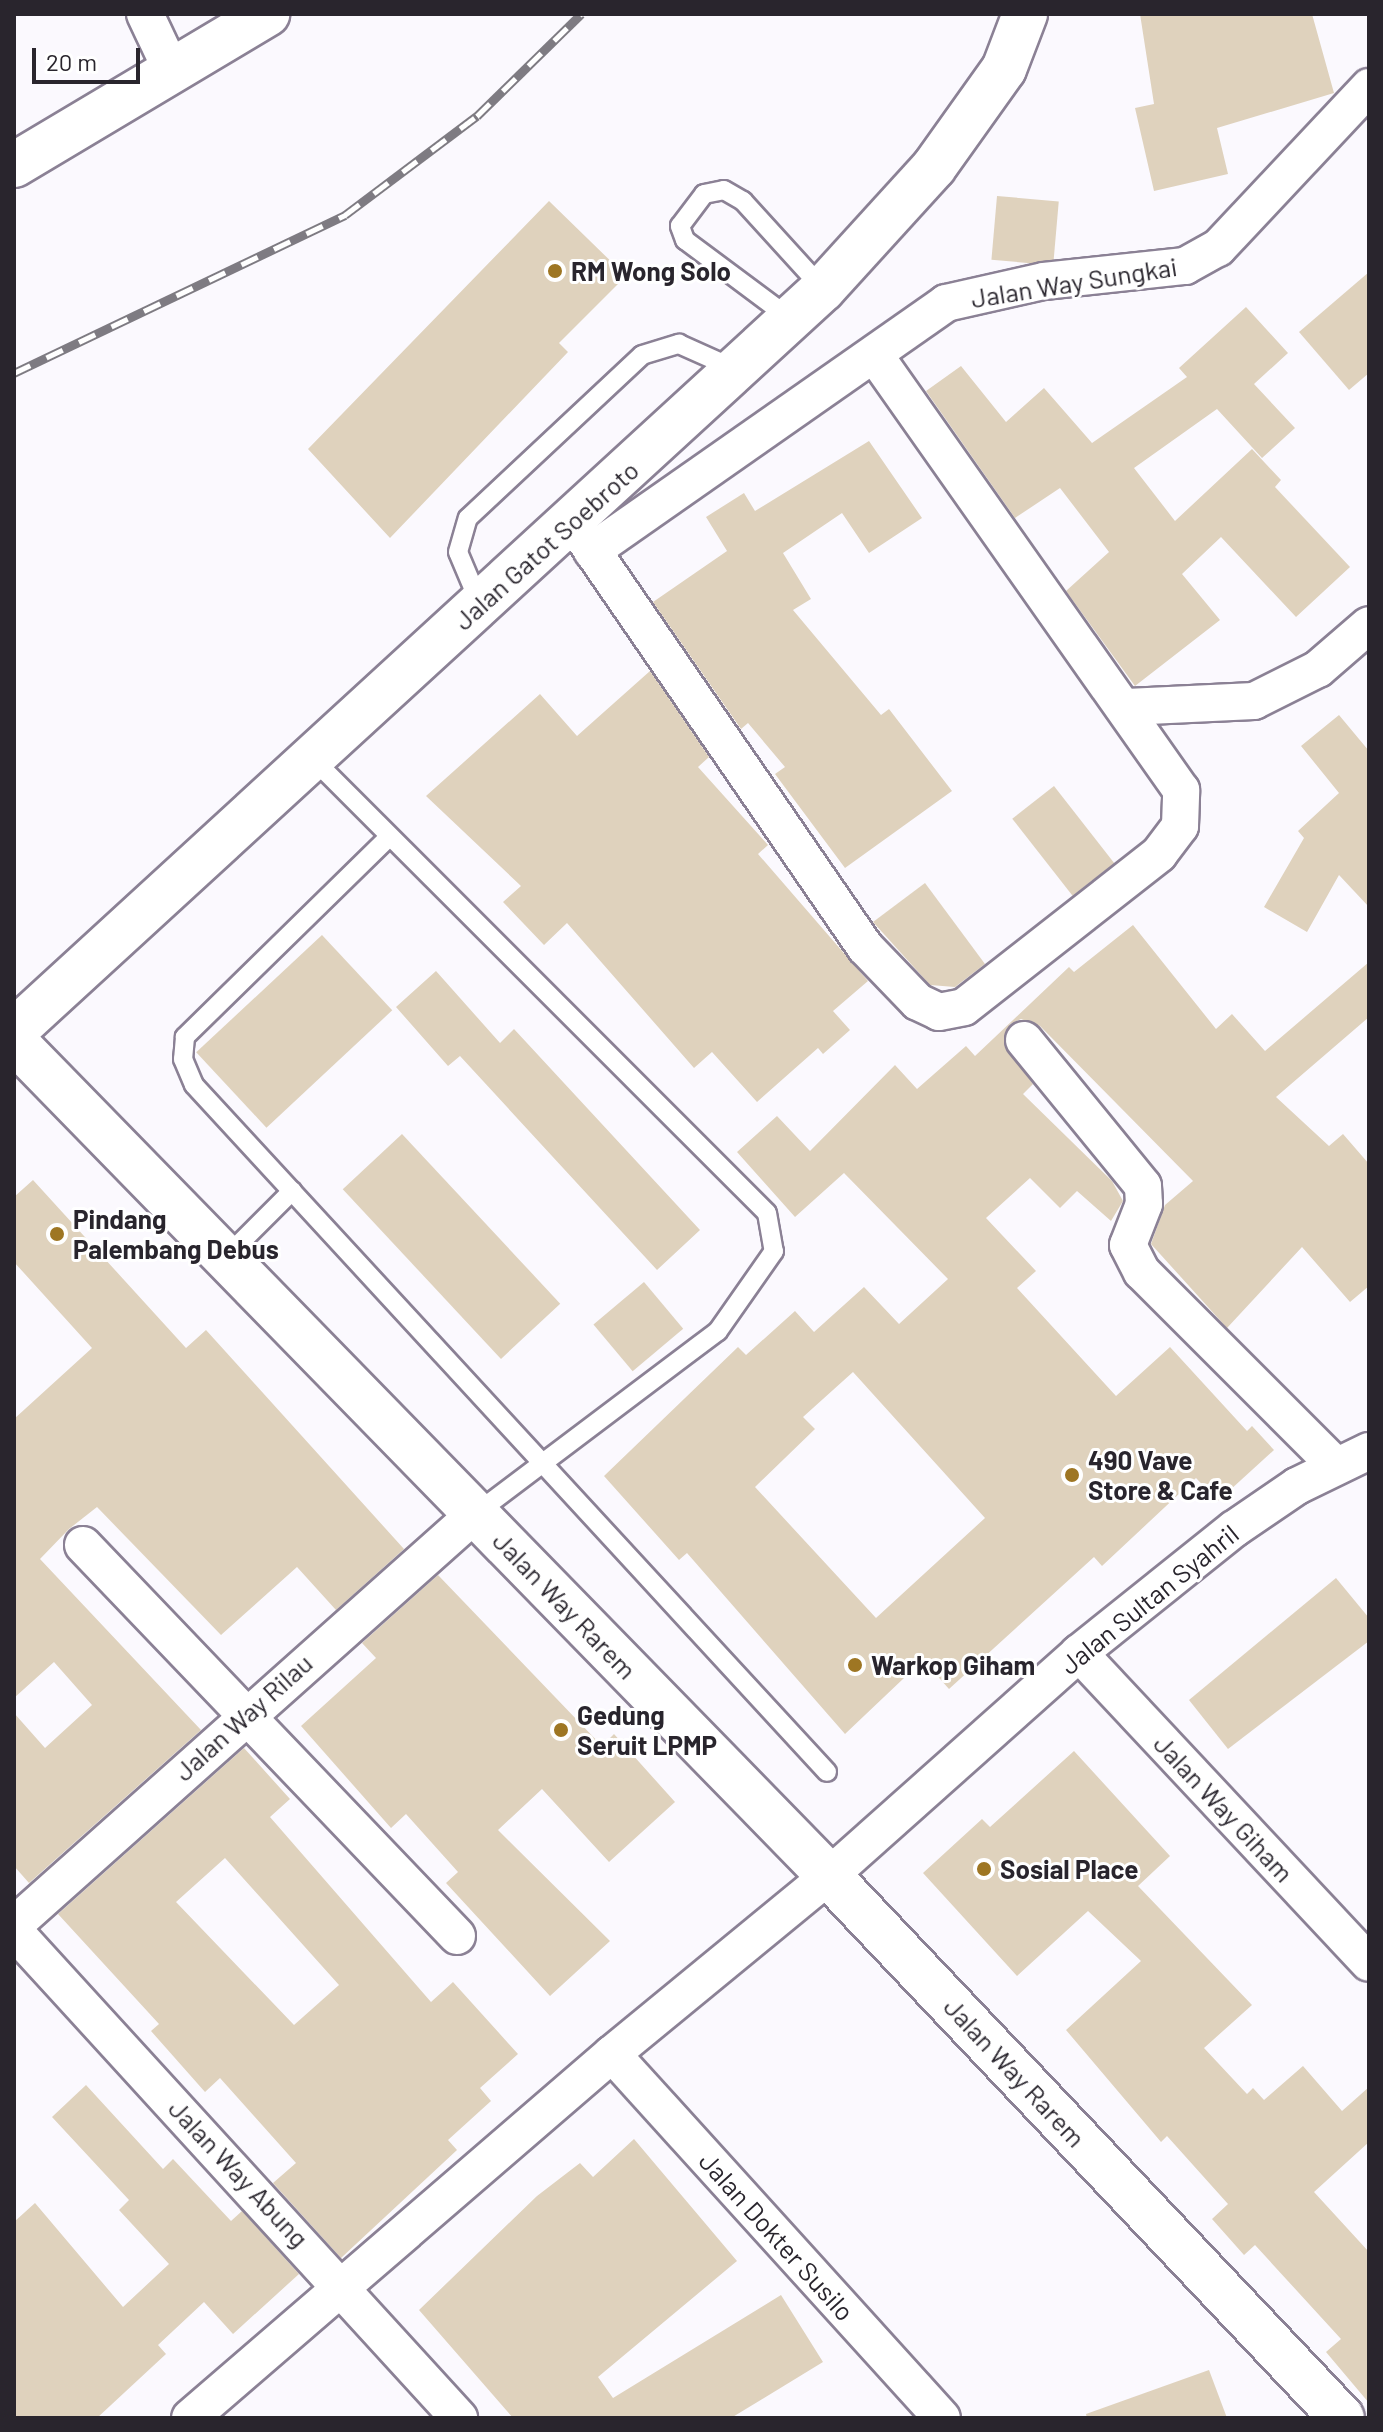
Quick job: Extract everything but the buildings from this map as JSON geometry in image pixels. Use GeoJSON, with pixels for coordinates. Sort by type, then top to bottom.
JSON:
{"type":"FeatureCollection","features":[{"type":"Feature","properties":{"kind":"street"},"geometry":{"type":"LineString","coordinates":[[145,14],[172,71]]}},
{"type":"Feature","properties":{"kind":"street"},"geometry":{"type":"LineString","coordinates":[[14,165],[267,14]]}},
{"type":"Feature","properties":{"kind":"street","name":"Jalan Gatot Soebroto"},"geometry":{"type":"LineString","coordinates":[[14,1031],[480,605],[582,536],[738,370],[823,289],[934,167],[1004,69],[1025,14]]}},
{"type":"Feature","properties":{"kind":"street","name":"Jalan Way Sungkai"},"geometry":{"type":"LineString","coordinates":[[582,536],[876,357],[946,303],[1044,281],[1185,266],[1218,248],[1369,87]]}},
{"type":"Feature","properties":{"kind":"street"},"geometry":{"type":"LineString","coordinates":[[582,536],[865,947],[918,1002],[939,1012],[976,999],[1159,854],[1180,826],[1181,790],[1127,707],[876,357]]}},
{"type":"Feature","properties":{"kind":"street"},"geometry":{"type":"LineString","coordinates":[[1127,707],[1254,701],[1318,669],[1366,633]]}},
{"type":"Feature","properties":{"kind":"street"},"geometry":{"type":"LineString","coordinates":[[1024,1040],[1143,1186],[1144,1204],[1128,1245],[1142,1272],[1335,1465]]}},
{"type":"Feature","properties":{"kind":"street","name":"Jalan Way Rarem"},"geometry":{"type":"LineString","coordinates":[[14,1041],[829,1876],[1342,2418]]}},
{"type":"Feature","properties":{"kind":"street","name":"Jalan Sultan Syahril"},"geometry":{"type":"LineString","coordinates":[[190,2418],[612,2054],[829,1876],[1079,1653],[1234,1529],[1335,1465],[1369,1451]]}},
{"type":"Feature","properties":{"kind":"street","name":"Jalan Way Rilau"},"geometry":{"type":"LineString","coordinates":[[14,1928],[245,1713],[475,1514]]}},
{"type":"Feature","properties":{"kind":"street"},"geometry":{"type":"LineString","coordinates":[[83,1545],[457,1936]]}},
{"type":"Feature","properties":{"kind":"street","name":"Jalan Way Giham"},"geometry":{"type":"LineString","coordinates":[[1079,1653],[1369,1963]]}},
{"type":"Feature","properties":{"kind":"street","name":"Jalan Way Abung"},"geometry":{"type":"LineString","coordinates":[[14,1928],[345,2287],[459,2418]]}},
{"type":"Feature","properties":{"kind":"street","name":"Jalan Dokter Susilo"},"geometry":{"type":"LineString","coordinates":[[612,2054],[942,2418]]}},
{"type":"Feature","properties":{"kind":"lane"},"geometry":{"type":"LineString","coordinates":[[791,319],[685,240],[680,226],[704,194],[724,190],[743,201],[823,289]]}},
{"type":"Feature","properties":{"kind":"lane"},"geometry":{"type":"LineString","coordinates":[[480,605],[458,552],[468,518],[642,355],[679,344],[738,370]]}},
{"type":"Feature","properties":{"kind":"lane"},"geometry":{"type":"LineString","coordinates":[[312,758],[767,1213],[774,1251],[718,1331],[475,1514]]}},
{"type":"Feature","properties":{"kind":"lane"},"geometry":{"type":"LineString","coordinates":[[389,837],[185,1037],[183,1059],[194,1085],[827,1772]]}},
{"type":"Feature","properties":{"kind":"lane"},"geometry":{"type":"LineString","coordinates":[[225,1258],[292,1191]]}},
{"type":"Feature","properties":{"kind":"railway"},"geometry":{"type":"LineString","coordinates":[[14,373],[345,215],[477,116],[581,14]]}},
{"type":"Feature","properties":{"kind":"place","name":"RM Wong Solo"},"geometry":{"type":"Point","coordinates":[555,271]}},
{"type":"Feature","properties":{"kind":"place","name":"Pindang Palembang Debus"},"geometry":{"type":"Point","coordinates":[57,1234]}},
{"type":"Feature","properties":{"kind":"place","name":"490 Vave Store & Cafe"},"geometry":{"type":"Point","coordinates":[1072,1475]}},
{"type":"Feature","properties":{"kind":"place","name":"Warkop Giham"},"geometry":{"type":"Point","coordinates":[855,1665]}},
{"type":"Feature","properties":{"kind":"place","name":"Gedung Seruit LPMP"},"geometry":{"type":"Point","coordinates":[561,1730]}},
{"type":"Feature","properties":{"kind":"place","name":"Sosial Place"},"geometry":{"type":"Point","coordinates":[984,1869]}}]}
